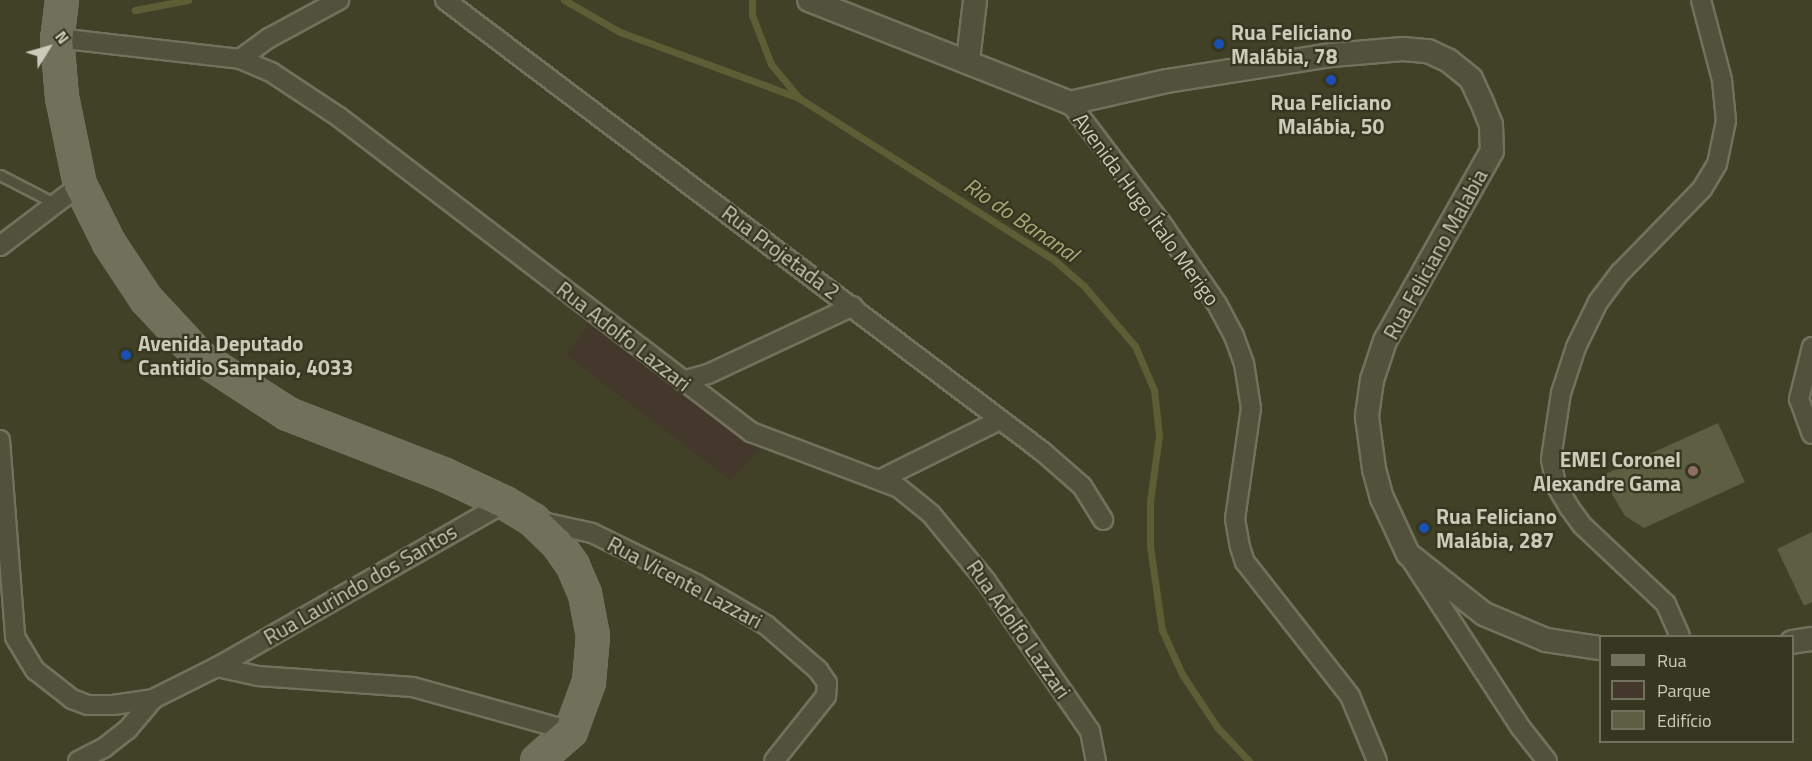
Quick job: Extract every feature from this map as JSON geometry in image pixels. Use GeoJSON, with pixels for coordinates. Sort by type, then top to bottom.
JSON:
{"type":"FeatureCollection","features":[{"type":"Feature","properties":{"kind":"main road"},"geometry":{"type":"LineString","coordinates":[[62,0],[57,38],[62,97],[80,185],[109,243],[146,299],[200,357],[288,414],[446,475],[505,503],[533,520],[557,543],[573,566],[585,594],[593,636],[589,682],[571,731],[537,761]]}},
{"type":"Feature","properties":{"kind":"street"},"geometry":{"type":"LineString","coordinates":[[240,59],[269,38],[339,0]]}},
{"type":"Feature","properties":{"kind":"street","name":"Rua Projetada 2"},"geometry":{"type":"LineString","coordinates":[[445,0],[853,306],[1071,476],[1103,520]]}},
{"type":"Feature","properties":{"kind":"street","name":"Avenida Hugo Ítalo Merigo"},"geometry":{"type":"LineString","coordinates":[[809,0],[968,60],[1070,103],[1187,260],[1234,336],[1244,363],[1251,408],[1235,519],[1245,562],[1350,696],[1377,761]]}},
{"type":"Feature","properties":{"kind":"street"},"geometry":{"type":"LineString","coordinates":[[968,60],[975,0]]}},
{"type":"Feature","properties":{"kind":"street"},"geometry":{"type":"LineString","coordinates":[[1680,635],[1665,604],[1575,516],[1556,485],[1551,459],[1561,393],[1576,346],[1598,302],[1621,272],[1702,189],[1717,164],[1726,121],[1722,80],[1701,0]]}},
{"type":"Feature","properties":{"kind":"street","name":"Rua Adolfo Lazzari"},"geometry":{"type":"LineString","coordinates":[[57,38],[240,59],[271,72],[339,117],[751,432],[900,488],[931,514],[970,559],[1090,731],[1096,761]]}},
{"type":"Feature","properties":{"kind":"street","name":"Rua Feliciano Malabia"},"geometry":{"type":"LineString","coordinates":[[1070,103],[1167,81],[1332,56],[1403,49],[1428,51],[1471,79],[1491,125],[1492,151],[1385,341],[1372,380],[1367,417],[1382,498],[1408,554],[1521,729],[1547,761]]}},
{"type":"Feature","properties":{"kind":"street"},"geometry":{"type":"LineString","coordinates":[[0,246],[80,185]]}},
{"type":"Feature","properties":{"kind":"street"},"geometry":{"type":"LineString","coordinates":[[683,381],[708,374],[853,306]]}},
{"type":"Feature","properties":{"kind":"street"},"geometry":{"type":"LineString","coordinates":[[1812,347],[1799,399],[1812,434]]}},
{"type":"Feature","properties":{"kind":"street"},"geometry":{"type":"LineString","coordinates":[[881,479],[998,421]]}},
{"type":"Feature","properties":{"kind":"street"},"geometry":{"type":"LineString","coordinates":[[0,440],[8,634],[35,670],[72,699],[88,705],[113,705],[153,699]]}},
{"type":"Feature","properties":{"kind":"street","name":"Rua Laurindo dos Santos"},"geometry":{"type":"LineString","coordinates":[[153,699],[217,667],[505,503]]}},
{"type":"Feature","properties":{"kind":"street","name":"Rua Vicente Lazzari"},"geometry":{"type":"LineString","coordinates":[[533,520],[592,534],[644,558],[766,625],[802,653],[827,683],[826,696],[774,761]]}},
{"type":"Feature","properties":{"kind":"street"},"geometry":{"type":"LineString","coordinates":[[1408,554],[1484,614],[1546,640],[1599,648]]}},
{"type":"Feature","properties":{"kind":"street"},"geometry":{"type":"LineString","coordinates":[[1794,642],[1812,639]]}},
{"type":"Feature","properties":{"kind":"street"},"geometry":{"type":"LineString","coordinates":[[217,667],[258,676],[413,687],[571,731]]}},
{"type":"Feature","properties":{"kind":"street"},"geometry":{"type":"LineString","coordinates":[[78,761],[105,747],[128,729],[153,699]]}},
{"type":"Feature","properties":{"kind":"lane"},"geometry":{"type":"LineString","coordinates":[[0,175],[54,203]]}},
{"type":"Feature","properties":{"kind":"green space"},"geometry":{"type":"Polygon","coordinates":[[[594,316],[760,448],[731,481],[566,355],[594,316]]]}},
{"type":"Feature","properties":{"kind":"building"},"geometry":{"type":"Polygon","coordinates":[[[1718,423],[1745,482],[1644,528],[1625,516],[1601,476],[1718,423]]]}},
{"type":"Feature","properties":{"kind":"building"},"geometry":{"type":"Polygon","coordinates":[[[1812,532],[1812,602],[1804,606],[1777,549],[1812,532]]]}},
{"type":"Feature","properties":{"kind":"waterway"},"geometry":{"type":"LineString","coordinates":[[135,10],[188,0]]}},
{"type":"Feature","properties":{"kind":"waterway"},"geometry":{"type":"LineString","coordinates":[[564,0],[620,32],[799,98]]}},
{"type":"Feature","properties":{"kind":"waterway","name":"Rio do Bananal"},"geometry":{"type":"LineString","coordinates":[[752,0],[752,15],[771,64],[799,98],[1053,259],[1084,286],[1135,346],[1154,390],[1159,435],[1150,502],[1150,546],[1162,630],[1182,674],[1217,727],[1249,761]]}},
{"type":"Feature","properties":{"kind":"place","name":"Rua Feliciano Malábia, 78"},"geometry":{"type":"Point","coordinates":[1219,44]}},
{"type":"Feature","properties":{"kind":"place","name":"Rua Feliciano Malábia, 50"},"geometry":{"type":"Point","coordinates":[1331,80]}},
{"type":"Feature","properties":{"kind":"place","name":"Avenida Deputado Cantidio Sampaio, 4033"},"geometry":{"type":"Point","coordinates":[126,355]}},
{"type":"Feature","properties":{"kind":"place","name":"EMEI Coronel Alexandre Gama"},"geometry":{"type":"Point","coordinates":[1693,471]}},
{"type":"Feature","properties":{"kind":"place","name":"Rua Feliciano Malábia, 287"},"geometry":{"type":"Point","coordinates":[1424,528]}}]}
